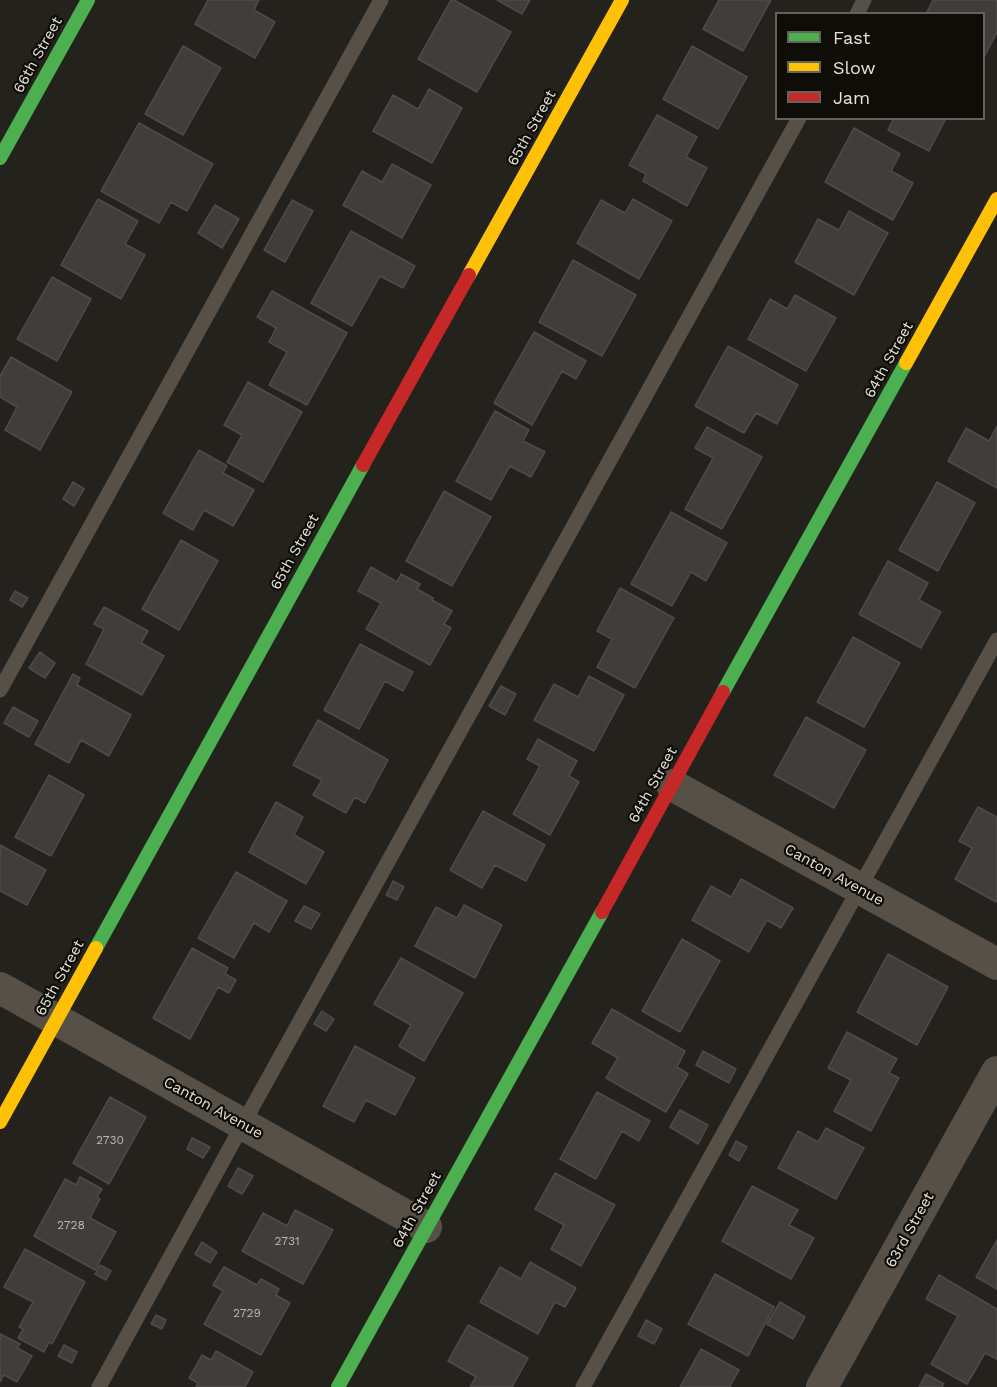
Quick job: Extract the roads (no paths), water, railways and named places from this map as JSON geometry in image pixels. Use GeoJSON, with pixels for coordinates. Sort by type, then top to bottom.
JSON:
{"type":"FeatureCollection","features":[{"type":"Feature","properties":{"kind":"street","name":"66th Street"},"geometry":{"type":"LineString","coordinates":[[0,158],[88,0]]}},
{"type":"Feature","properties":{"kind":"street","name":"65th Street"},"geometry":{"type":"LineString","coordinates":[[0,1122],[622,0]]}},
{"type":"Feature","properties":{"kind":"street","name":"64th Street"},"geometry":{"type":"LineString","coordinates":[[338,1387],[997,199]]}},
{"type":"Feature","properties":{"kind":"street","name":"Canton Avenue"},"geometry":{"type":"LineString","coordinates":[[672,785],[997,964]]}},
{"type":"Feature","properties":{"kind":"street","name":"Canton Avenue"},"geometry":{"type":"LineString","coordinates":[[0,988],[426,1227]]}},
{"type":"Feature","properties":{"kind":"street","name":"63rd Street"},"geometry":{"type":"LineString","coordinates":[[822,1387],[997,1072]]}},
{"type":"Feature","properties":{"kind":"lane"},"geometry":{"type":"LineString","coordinates":[[0,690],[381,0]]}},
{"type":"Feature","properties":{"kind":"lane"},"geometry":{"type":"LineString","coordinates":[[99,1387],[798,120]]}},
{"type":"Feature","properties":{"kind":"lane"},"geometry":{"type":"LineString","coordinates":[[583,1387],[997,640]]}}]}
